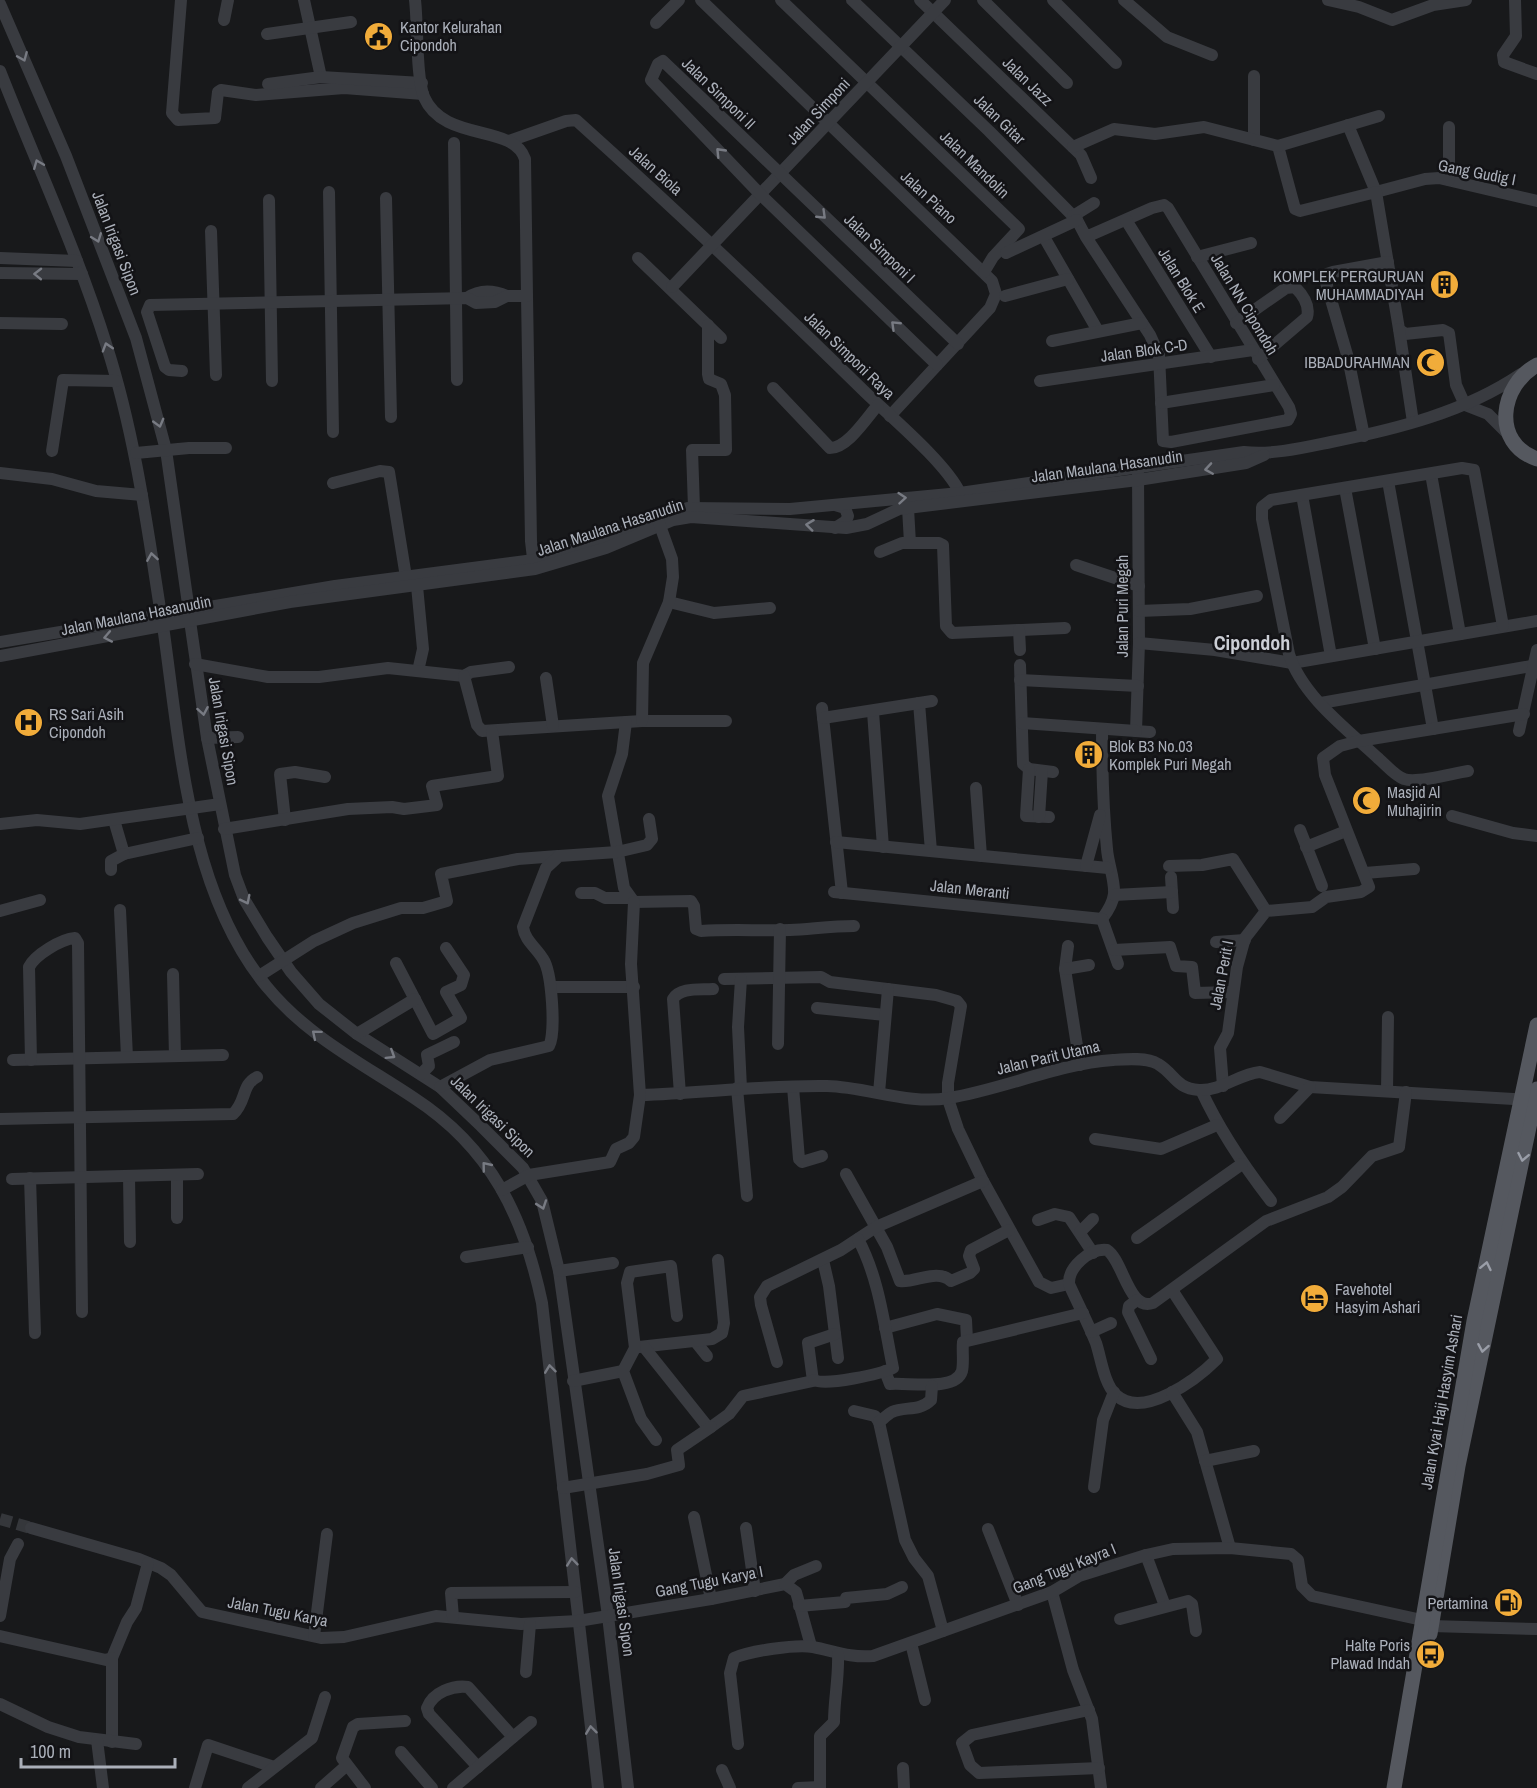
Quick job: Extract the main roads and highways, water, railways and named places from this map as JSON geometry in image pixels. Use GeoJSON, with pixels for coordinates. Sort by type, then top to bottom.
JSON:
{"type":"FeatureCollection","features":[{"type":"Feature","properties":{"kind":"main road"},"geometry":{"type":"LineString","coordinates":[[1532,367],[1516,381],[1507,400],[1507,421],[1514,440],[1524,453],[1537,459]]}},
{"type":"Feature","properties":{"kind":"main road","name":"Jalan Kyai Haji Hasyim Ashari"},"geometry":{"type":"LineString","coordinates":[[1394,1788],[1435,1572],[1474,1321],[1533,1097],[1537,1025]]}},
{"type":"Feature","properties":{"kind":"main road","name":"Jalan Kyai Haji Hasyim Ashari"},"geometry":{"type":"LineString","coordinates":[[1404,1788],[1412,1700]]}},
{"type":"Feature","properties":{"kind":"tunnel"},"geometry":{"type":"LineString","coordinates":[[0,1519],[31,1528]]}},
{"type":"Feature","properties":{"kind":"place","name":"Kantor Kelurahan Cipondoh"},"geometry":{"type":"Point","coordinates":[379,36]}},
{"type":"Feature","properties":{"kind":"place","name":"KOMPLEK PERGURUAN MUHAMMADIYAH"},"geometry":{"type":"Point","coordinates":[1445,285]}},
{"type":"Feature","properties":{"kind":"place","name":"IBBADURAHMAN"},"geometry":{"type":"Point","coordinates":[1431,362]}},
{"type":"Feature","properties":{"kind":"place","name":"RS Sari Asih Cipondoh"},"geometry":{"type":"Point","coordinates":[28,723]}},
{"type":"Feature","properties":{"kind":"place","name":"Blok B3 No.03 Komplek Puri Megah"},"geometry":{"type":"Point","coordinates":[1088,755]}},
{"type":"Feature","properties":{"kind":"place","name":"Masjid Al Muhajirin"},"geometry":{"type":"Point","coordinates":[1366,801]}},
{"type":"Feature","properties":{"kind":"place","name":"Favehotel Hasyim Ashari"},"geometry":{"type":"Point","coordinates":[1314,1298]}},
{"type":"Feature","properties":{"kind":"place","name":"Pertamina"},"geometry":{"type":"Point","coordinates":[1509,1603]}},
{"type":"Feature","properties":{"kind":"place","name":"Halte Poris Plawad Indah"},"geometry":{"type":"Point","coordinates":[1431,1654]}},
{"type":"Feature","properties":{"kind":"district","name":"Cipondoh"},"geometry":{"type":"Point","coordinates":[1252,643]}}]}
